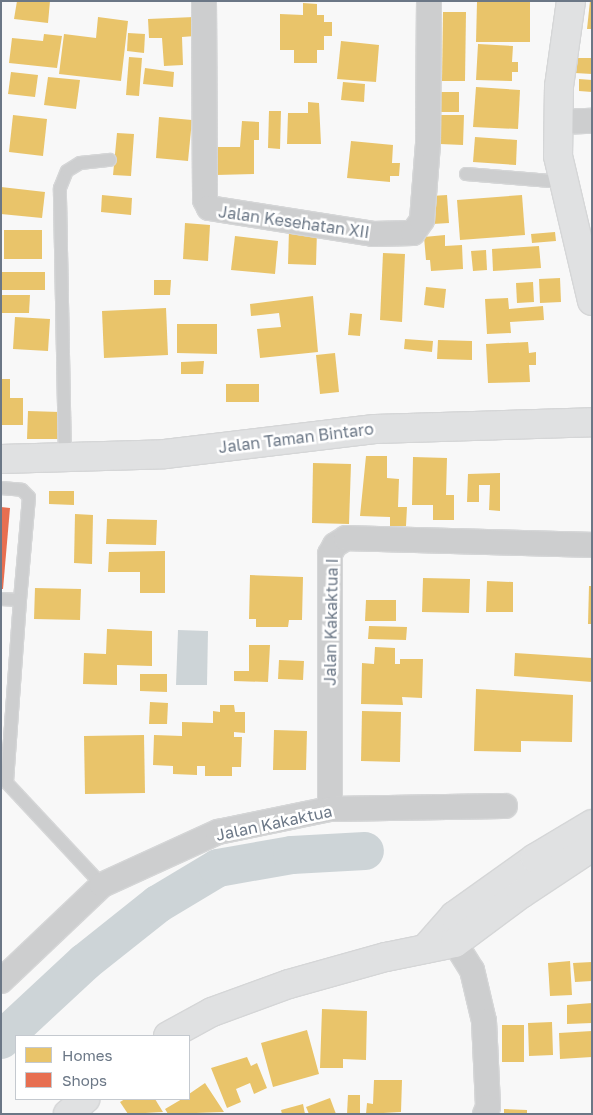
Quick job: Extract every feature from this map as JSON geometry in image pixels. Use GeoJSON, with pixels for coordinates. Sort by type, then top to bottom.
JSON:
{"type":"FeatureCollection","features":[{"type":"Feature","properties":{"kind":"street","name":"Jalan Kesehatan XII"},"geometry":{"type":"LineString","coordinates":[[204,1],[205,200],[209,208],[373,234],[413,233],[422,220],[428,144],[429,1]]}},
{"type":"Feature","properties":{"kind":"street"},"geometry":{"type":"LineString","coordinates":[[571,1],[559,86],[558,156],[592,301]]}},
{"type":"Feature","properties":{"kind":"street"},"geometry":{"type":"LineString","coordinates":[[558,122],[592,121]]}},
{"type":"Feature","properties":{"kind":"street","name":"Jalan Taman Bintaro"},"geometry":{"type":"LineString","coordinates":[[1,459],[165,454],[374,428],[592,422]]}},
{"type":"Feature","properties":{"kind":"street","name":"Jalan Kakaktua I"},"geometry":{"type":"LineString","coordinates":[[330,809],[330,554],[335,545],[346,538],[592,545]]}},
{"type":"Feature","properties":{"kind":"street","name":"Jalan Kakaktua"},"geometry":{"type":"LineString","coordinates":[[1,982],[98,882],[218,832],[330,809],[505,806]]}},
{"type":"Feature","properties":{"kind":"street"},"geometry":{"type":"LineString","coordinates":[[425,949],[454,916],[542,866],[586,845]]}},
{"type":"Feature","properties":{"kind":"street"},"geometry":{"type":"LineString","coordinates":[[170,1035],[212,1012],[289,984],[425,949],[456,943],[542,866]]}},
{"type":"Feature","properties":{"kind":"street"},"geometry":{"type":"LineString","coordinates":[[456,943],[472,970],[484,1021],[488,1107],[485,1114]]}},
{"type":"Feature","properties":{"kind":"street"},"geometry":{"type":"LineString","coordinates":[[68,1114],[84,1100]]}},
{"type":"Feature","properties":{"kind":"lane"},"geometry":{"type":"LineString","coordinates":[[65,458],[60,188],[66,171],[80,163],[110,160]]}},
{"type":"Feature","properties":{"kind":"lane"},"geometry":{"type":"LineString","coordinates":[[466,174],[563,182]]}},
{"type":"Feature","properties":{"kind":"lane"},"geometry":{"type":"LineString","coordinates":[[1,488],[22,490],[29,496],[4,783],[98,882]]}},
{"type":"Feature","properties":{"kind":"lane"},"geometry":{"type":"LineString","coordinates":[[1,598],[20,600]]}},
{"type":"Feature","properties":{"kind":"shaded area"},"geometry":{"type":"Polygon","coordinates":[[[178,630],[208,631],[207,685],[176,685],[178,630]]]}},
{"type":"Feature","properties":{"kind":"building: Homes"},"geometry":{"type":"Polygon","coordinates":[[[17,1],[50,1],[48,23],[14,19],[17,1]]]}},
{"type":"Feature","properties":{"kind":"building: Homes"},"geometry":{"type":"Polygon","coordinates":[[[590,1],[592,1],[592,29],[587,29],[590,1]]]}},
{"type":"Feature","properties":{"kind":"building: Homes"},"geometry":{"type":"Polygon","coordinates":[[[477,2],[530,2],[530,42],[476,42],[477,2]]]}},
{"type":"Feature","properties":{"kind":"building: Homes"},"geometry":{"type":"Polygon","coordinates":[[[303,3],[317,4],[317,15],[324,15],[324,22],[332,22],[332,36],[324,36],[324,50],[317,50],[317,63],[294,63],[294,50],[280,50],[280,14],[303,15],[303,3]]]}},
{"type":"Feature","properties":{"kind":"building: Homes"},"geometry":{"type":"Polygon","coordinates":[[[443,12],[466,12],[465,81],[442,81],[443,12]]]}},
{"type":"Feature","properties":{"kind":"building: Homes"},"geometry":{"type":"Polygon","coordinates":[[[98,17],[128,21],[121,81],[59,74],[64,34],[96,38],[98,17]]]}},
{"type":"Feature","properties":{"kind":"building: Homes"},"geometry":{"type":"Polygon","coordinates":[[[194,17],[195,36],[182,37],[183,65],[164,66],[162,38],[149,38],[148,19],[194,17]]]}},
{"type":"Feature","properties":{"kind":"building: Homes"},"geometry":{"type":"Polygon","coordinates":[[[128,33],[145,34],[144,53],[127,51],[128,33]]]}},
{"type":"Feature","properties":{"kind":"building: Homes"},"geometry":{"type":"Polygon","coordinates":[[[44,34],[62,36],[57,68],[9,63],[12,38],[43,41],[44,34]]]}},
{"type":"Feature","properties":{"kind":"building: Homes"},"geometry":{"type":"Polygon","coordinates":[[[341,41],[379,45],[376,82],[337,79],[341,41]]]}},
{"type":"Feature","properties":{"kind":"building: Homes"},"geometry":{"type":"Polygon","coordinates":[[[478,44],[513,46],[512,62],[518,62],[518,72],[512,72],[512,81],[476,80],[478,44]]]}},
{"type":"Feature","properties":{"kind":"building: Homes"},"geometry":{"type":"Polygon","coordinates":[[[129,57],[142,58],[139,96],[126,95],[129,57]]]}},
{"type":"Feature","properties":{"kind":"building: Homes"},"geometry":{"type":"Polygon","coordinates":[[[576,58],[592,58],[592,74],[575,73],[576,58]]]}},
{"type":"Feature","properties":{"kind":"building: Homes"},"geometry":{"type":"Polygon","coordinates":[[[145,68],[174,72],[173,87],[143,84],[145,68]]]}},
{"type":"Feature","properties":{"kind":"building: Homes"},"geometry":{"type":"Polygon","coordinates":[[[11,72],[38,75],[35,97],[8,94],[11,72]]]}},
{"type":"Feature","properties":{"kind":"building: Homes"},"geometry":{"type":"Polygon","coordinates":[[[48,77],[80,80],[76,109],[44,105],[48,77]]]}},
{"type":"Feature","properties":{"kind":"building: Homes"},"geometry":{"type":"Polygon","coordinates":[[[579,79],[592,80],[592,92],[579,91],[579,79]]]}},
{"type":"Feature","properties":{"kind":"building: Homes"},"geometry":{"type":"Polygon","coordinates":[[[343,82],[365,84],[364,102],[341,100],[343,82]]]}},
{"type":"Feature","properties":{"kind":"building: Homes"},"geometry":{"type":"Polygon","coordinates":[[[476,87],[520,90],[518,129],[473,127],[476,87]]]}},
{"type":"Feature","properties":{"kind":"building: Homes"},"geometry":{"type":"Polygon","coordinates":[[[441,92],[459,92],[459,112],[440,112],[441,92]]]}},
{"type":"Feature","properties":{"kind":"building: Homes"},"geometry":{"type":"Polygon","coordinates":[[[308,102],[319,103],[321,144],[287,144],[288,113],[308,113],[308,102]]]}},
{"type":"Feature","properties":{"kind":"building: Homes"},"geometry":{"type":"Polygon","coordinates":[[[269,111],[281,111],[280,149],[268,148],[269,111]]]}},
{"type":"Feature","properties":{"kind":"building: Homes"},"geometry":{"type":"Polygon","coordinates":[[[13,115],[47,119],[43,156],[9,152],[13,115]]]}},
{"type":"Feature","properties":{"kind":"building: Homes"},"geometry":{"type":"Polygon","coordinates":[[[440,115],[464,115],[463,145],[440,144],[440,115]]]}},
{"type":"Feature","properties":{"kind":"building: Homes"},"geometry":{"type":"Polygon","coordinates":[[[159,117],[192,120],[188,161],[156,158],[159,117]]]}},
{"type":"Feature","properties":{"kind":"building: Homes"},"geometry":{"type":"Polygon","coordinates":[[[242,121],[259,122],[259,140],[254,140],[254,174],[216,175],[215,147],[240,147],[242,121]]]}},
{"type":"Feature","properties":{"kind":"building: Homes"},"geometry":{"type":"Polygon","coordinates":[[[117,133],[134,134],[131,176],[113,175],[117,133]]]}},
{"type":"Feature","properties":{"kind":"building: Homes"},"geometry":{"type":"Polygon","coordinates":[[[475,137],[517,140],[516,165],[473,162],[475,137]]]}},
{"type":"Feature","properties":{"kind":"building: Homes"},"geometry":{"type":"Polygon","coordinates":[[[351,141],[393,145],[392,163],[400,163],[399,176],[390,176],[390,182],[347,178],[351,141]]]}},
{"type":"Feature","properties":{"kind":"building: Homes"},"geometry":{"type":"Polygon","coordinates":[[[1,187],[45,192],[42,218],[1,214],[1,187]]]}},
{"type":"Feature","properties":{"kind":"building: Homes"},"geometry":{"type":"Polygon","coordinates":[[[102,195],[132,198],[131,215],[101,212],[102,195]]]}},
{"type":"Feature","properties":{"kind":"building: Homes"},"geometry":{"type":"Polygon","coordinates":[[[447,195],[449,223],[433,224],[431,196],[447,195]]]}},
{"type":"Feature","properties":{"kind":"building: Homes"},"geometry":{"type":"Polygon","coordinates":[[[522,195],[525,235],[460,240],[457,200],[522,195]]]}},
{"type":"Feature","properties":{"kind":"building: Homes"},"geometry":{"type":"Polygon","coordinates":[[[185,223],[210,225],[208,261],[183,259],[185,223]]]}},
{"type":"Feature","properties":{"kind":"building: Homes"},"geometry":{"type":"Polygon","coordinates":[[[4,230],[42,230],[42,259],[4,259],[4,230]]]}},
{"type":"Feature","properties":{"kind":"building: Homes"},"geometry":{"type":"Polygon","coordinates":[[[289,230],[317,231],[316,265],[288,264],[289,230]]]}},
{"type":"Feature","properties":{"kind":"building: Homes"},"geometry":{"type":"Polygon","coordinates":[[[555,232],[556,241],[532,243],[531,234],[555,232]]]}},
{"type":"Feature","properties":{"kind":"building: Homes"},"geometry":{"type":"Polygon","coordinates":[[[445,235],[445,246],[462,245],[463,269],[431,271],[430,260],[426,260],[424,237],[445,235]]]}},
{"type":"Feature","properties":{"kind":"building: Homes"},"geometry":{"type":"Polygon","coordinates":[[[235,236],[278,241],[275,274],[231,270],[235,236]]]}},
{"type":"Feature","properties":{"kind":"building: Homes"},"geometry":{"type":"Polygon","coordinates":[[[539,246],[541,268],[493,271],[492,249],[539,246]]]}},
{"type":"Feature","properties":{"kind":"building: Homes"},"geometry":{"type":"Polygon","coordinates":[[[486,250],[487,270],[473,271],[471,251],[486,250]]]}},
{"type":"Feature","properties":{"kind":"building: Homes"},"geometry":{"type":"Polygon","coordinates":[[[383,253],[405,254],[402,322],[380,320],[383,253]]]}},
{"type":"Feature","properties":{"kind":"building: Homes"},"geometry":{"type":"Polygon","coordinates":[[[1,272],[45,272],[45,290],[1,290],[1,272]]]}},
{"type":"Feature","properties":{"kind":"building: Homes"},"geometry":{"type":"Polygon","coordinates":[[[560,278],[561,302],[540,303],[539,279],[560,278]]]}},
{"type":"Feature","properties":{"kind":"building: Homes"},"geometry":{"type":"Polygon","coordinates":[[[154,280],[171,280],[170,295],[154,295],[154,280]]]}},
{"type":"Feature","properties":{"kind":"building: Homes"},"geometry":{"type":"Polygon","coordinates":[[[533,282],[534,302],[517,303],[516,283],[533,282]]]}},
{"type":"Feature","properties":{"kind":"building: Homes"},"geometry":{"type":"Polygon","coordinates":[[[426,287],[446,289],[444,308],[424,305],[426,287]]]}},
{"type":"Feature","properties":{"kind":"building: Homes"},"geometry":{"type":"Polygon","coordinates":[[[1,295],[30,295],[29,313],[1,313],[1,295]]]}},
{"type":"Feature","properties":{"kind":"building: Homes"},"geometry":{"type":"Polygon","coordinates":[[[313,296],[318,352],[260,358],[257,329],[281,327],[279,313],[251,316],[250,304],[313,296]]]}},
{"type":"Feature","properties":{"kind":"building: Homes"},"geometry":{"type":"Polygon","coordinates":[[[508,298],[509,309],[543,306],[544,320],[510,322],[511,333],[487,334],[485,299],[508,298]]]}},
{"type":"Feature","properties":{"kind":"building: Homes"},"geometry":{"type":"Polygon","coordinates":[[[166,308],[168,355],[104,358],[102,311],[166,308]]]}},
{"type":"Feature","properties":{"kind":"building: Homes"},"geometry":{"type":"Polygon","coordinates":[[[350,313],[362,314],[360,336],[348,335],[350,313]]]}},
{"type":"Feature","properties":{"kind":"building: Homes"},"geometry":{"type":"Polygon","coordinates":[[[15,317],[50,319],[48,351],[13,349],[15,317]]]}},
{"type":"Feature","properties":{"kind":"building: Homes"},"geometry":{"type":"Polygon","coordinates":[[[177,324],[217,324],[217,354],[177,353],[177,324]]]}},
{"type":"Feature","properties":{"kind":"building: Homes"},"geometry":{"type":"Polygon","coordinates":[[[405,339],[433,341],[432,352],[404,349],[405,339]]]}},
{"type":"Feature","properties":{"kind":"building: Homes"},"geometry":{"type":"Polygon","coordinates":[[[438,340],[472,341],[472,360],[437,359],[438,340]]]}},
{"type":"Feature","properties":{"kind":"building: Homes"},"geometry":{"type":"Polygon","coordinates":[[[528,342],[529,353],[536,352],[536,365],[529,365],[530,382],[488,383],[486,344],[528,342]]]}},
{"type":"Feature","properties":{"kind":"building: Homes"},"geometry":{"type":"Polygon","coordinates":[[[335,353],[339,392],[320,394],[316,355],[335,353]]]}},
{"type":"Feature","properties":{"kind":"building: Homes"},"geometry":{"type":"Polygon","coordinates":[[[204,361],[203,374],[181,374],[181,362],[204,361]]]}},
{"type":"Feature","properties":{"kind":"building: Homes"},"geometry":{"type":"Polygon","coordinates":[[[1,379],[10,379],[10,398],[23,398],[23,425],[1,425],[1,379]]]}},
{"type":"Feature","properties":{"kind":"building: Homes"},"geometry":{"type":"Polygon","coordinates":[[[226,384],[259,384],[259,402],[226,402],[226,384]]]}},
{"type":"Feature","properties":{"kind":"building: Homes"},"geometry":{"type":"Polygon","coordinates":[[[28,411],[60,412],[59,439],[27,439],[28,411]]]}},
{"type":"Feature","properties":{"kind":"building: Homes"},"geometry":{"type":"Polygon","coordinates":[[[366,456],[387,456],[387,478],[399,479],[398,507],[407,507],[406,526],[390,526],[390,517],[360,516],[366,456]]]}},
{"type":"Feature","properties":{"kind":"building: Homes"},"geometry":{"type":"Polygon","coordinates":[[[413,457],[447,458],[446,495],[454,495],[454,520],[433,520],[433,505],[412,505],[413,457]]]}},
{"type":"Feature","properties":{"kind":"building: Homes"},"geometry":{"type":"Polygon","coordinates":[[[313,463],[351,464],[349,524],[312,523],[313,463]]]}},
{"type":"Feature","properties":{"kind":"building: Homes"},"geometry":{"type":"Polygon","coordinates":[[[500,473],[500,511],[489,510],[490,485],[479,485],[479,502],[467,502],[468,474],[500,473]]]}},
{"type":"Feature","properties":{"kind":"building: Homes"},"geometry":{"type":"Polygon","coordinates":[[[49,491],[74,491],[74,505],[49,504],[49,491]]]}},
{"type":"Feature","properties":{"kind":"building: Homes"},"geometry":{"type":"Polygon","coordinates":[[[75,514],[93,515],[92,564],[74,563],[75,514]]]}},
{"type":"Feature","properties":{"kind":"building: Homes"},"geometry":{"type":"Polygon","coordinates":[[[107,519],[157,520],[156,545],[106,544],[107,519]]]}},
{"type":"Feature","properties":{"kind":"building: Homes"},"geometry":{"type":"Polygon","coordinates":[[[165,551],[165,593],[140,593],[140,572],[108,572],[109,552],[165,551]]]}},
{"type":"Feature","properties":{"kind":"building: Homes"},"geometry":{"type":"Polygon","coordinates":[[[250,575],[303,577],[302,620],[289,620],[288,627],[256,627],[256,619],[249,619],[250,575]]]}},
{"type":"Feature","properties":{"kind":"building: Homes"},"geometry":{"type":"Polygon","coordinates":[[[423,578],[470,579],[469,613],[422,612],[423,578]]]}},
{"type":"Feature","properties":{"kind":"building: Homes"},"geometry":{"type":"Polygon","coordinates":[[[487,581],[513,582],[513,612],[486,612],[487,581]]]}},
{"type":"Feature","properties":{"kind":"building: Homes"},"geometry":{"type":"Polygon","coordinates":[[[589,586],[592,586],[592,624],[588,624],[589,586]]]}},
{"type":"Feature","properties":{"kind":"building: Homes"},"geometry":{"type":"Polygon","coordinates":[[[35,588],[81,589],[80,620],[34,619],[35,588]]]}},
{"type":"Feature","properties":{"kind":"building: Homes"},"geometry":{"type":"Polygon","coordinates":[[[366,600],[396,600],[396,621],[365,621],[366,600]]]}},
{"type":"Feature","properties":{"kind":"building: Homes"},"geometry":{"type":"Polygon","coordinates":[[[369,626],[407,627],[406,640],[368,639],[369,626]]]}},
{"type":"Feature","properties":{"kind":"building: Homes"},"geometry":{"type":"Polygon","coordinates":[[[107,629],[152,631],[152,666],[117,665],[117,685],[83,684],[84,653],[106,654],[107,629]]]}},
{"type":"Feature","properties":{"kind":"building: Homes"},"geometry":{"type":"Polygon","coordinates":[[[249,645],[270,645],[268,682],[234,681],[234,671],[249,671],[249,645]]]}},
{"type":"Feature","properties":{"kind":"building: Homes"},"geometry":{"type":"Polygon","coordinates":[[[375,647],[395,648],[395,664],[400,664],[400,659],[423,659],[422,698],[402,697],[403,705],[361,704],[362,663],[374,664],[375,647]]]}},
{"type":"Feature","properties":{"kind":"building: Homes"},"geometry":{"type":"Polygon","coordinates":[[[515,653],[592,658],[592,682],[514,676],[515,653]]]}},
{"type":"Feature","properties":{"kind":"building: Homes"},"geometry":{"type":"Polygon","coordinates":[[[279,660],[304,661],[303,680],[278,679],[279,660]]]}},
{"type":"Feature","properties":{"kind":"building: Homes"},"geometry":{"type":"Polygon","coordinates":[[[140,674],[167,674],[167,692],[140,691],[140,674]]]}},
{"type":"Feature","properties":{"kind":"building: Homes"},"geometry":{"type":"Polygon","coordinates":[[[476,689],[573,695],[572,742],[521,741],[521,752],[474,751],[476,689]]]}},
{"type":"Feature","properties":{"kind":"building: Homes"},"geometry":{"type":"Polygon","coordinates":[[[150,702],[168,703],[167,724],[149,724],[150,702]]]}},
{"type":"Feature","properties":{"kind":"building: Homes"},"geometry":{"type":"Polygon","coordinates":[[[220,705],[234,705],[235,712],[245,712],[245,733],[234,732],[234,737],[242,737],[241,767],[232,767],[232,776],[205,776],[205,766],[197,766],[197,775],[173,774],[173,766],[153,765],[154,735],[182,736],[182,722],[213,723],[213,711],[220,712],[220,705]]]}},
{"type":"Feature","properties":{"kind":"building: Homes"},"geometry":{"type":"Polygon","coordinates":[[[362,711],[401,712],[400,762],[361,761],[362,711]]]}},
{"type":"Feature","properties":{"kind":"building: Homes"},"geometry":{"type":"Polygon","coordinates":[[[274,730],[307,731],[306,770],[273,770],[274,730]]]}},
{"type":"Feature","properties":{"kind":"building: Homes"},"geometry":{"type":"Polygon","coordinates":[[[144,735],[145,793],[85,794],[84,736],[144,735]]]}},
{"type":"Feature","properties":{"kind":"building: Homes"},"geometry":{"type":"Polygon","coordinates":[[[570,961],[572,995],[550,996],[548,963],[570,961]]]}},
{"type":"Feature","properties":{"kind":"building: Homes"},"geometry":{"type":"Polygon","coordinates":[[[592,962],[592,981],[575,982],[573,963],[592,962]]]}},
{"type":"Feature","properties":{"kind":"building: Homes"},"geometry":{"type":"Polygon","coordinates":[[[592,1003],[592,1023],[567,1024],[567,1005],[592,1003]]]}},
{"type":"Feature","properties":{"kind":"building: Homes"},"geometry":{"type":"Polygon","coordinates":[[[322,1009],[367,1011],[366,1060],[343,1059],[343,1068],[320,1068],[322,1009]]]}},
{"type":"Feature","properties":{"kind":"building: Homes"},"geometry":{"type":"Polygon","coordinates":[[[552,1022],[553,1055],[529,1056],[528,1023],[552,1022]]]}},
{"type":"Feature","properties":{"kind":"building: Homes"},"geometry":{"type":"Polygon","coordinates":[[[502,1025],[524,1025],[524,1062],[502,1062],[502,1025]]]}},
{"type":"Feature","properties":{"kind":"building: Homes"},"geometry":{"type":"Polygon","coordinates":[[[307,1030],[319,1074],[273,1087],[261,1043],[307,1030]]]}},
{"type":"Feature","properties":{"kind":"building: Homes"},"geometry":{"type":"Polygon","coordinates":[[[592,1031],[592,1057],[560,1059],[559,1033],[592,1031]]]}},
{"type":"Feature","properties":{"kind":"building: Homes"},"geometry":{"type":"Polygon","coordinates":[[[247,1057],[251,1066],[257,1063],[267,1088],[254,1094],[250,1083],[236,1089],[241,1102],[227,1108],[211,1068],[247,1057]]]}},
{"type":"Feature","properties":{"kind":"building: Homes"},"geometry":{"type":"Polygon","coordinates":[[[374,1080],[402,1080],[401,1112],[366,1114],[367,1103],[373,1104],[374,1080]]]}},
{"type":"Feature","properties":{"kind":"building: Homes"},"geometry":{"type":"Polygon","coordinates":[[[205,1083],[224,1112],[168,1114],[165,1109],[180,1100],[190,1100],[190,1093],[205,1083]]]}},
{"type":"Feature","properties":{"kind":"building: Homes"},"geometry":{"type":"Polygon","coordinates":[[[348,1095],[360,1095],[360,1114],[347,1114],[348,1095]]]}},
{"type":"Feature","properties":{"kind":"building: Homes"},"geometry":{"type":"Polygon","coordinates":[[[330,1098],[336,1114],[309,1114],[306,1107],[330,1098]]]}},
{"type":"Feature","properties":{"kind":"building: Homes"},"geometry":{"type":"Polygon","coordinates":[[[123,1100],[156,1100],[163,1112],[128,1114],[120,1102],[123,1100]]]}},
{"type":"Feature","properties":{"kind":"building: Homes"},"geometry":{"type":"Polygon","coordinates":[[[303,1104],[305,1114],[282,1114],[281,1110],[303,1104]]]}},
{"type":"Feature","properties":{"kind":"building: Homes"},"geometry":{"type":"Polygon","coordinates":[[[504,1109],[527,1110],[527,1114],[504,1114],[504,1109]]]}},
{"type":"Feature","properties":{"kind":"building: Shops"},"geometry":{"type":"Polygon","coordinates":[[[1,507],[10,508],[3,589],[1,589],[1,507]]]}},
{"type":"Feature","properties":{"kind":"waterway"},"geometry":{"type":"LineString","coordinates":[[1,1040],[85,962],[158,904],[218,868],[292,855],[365,851]]}}]}
